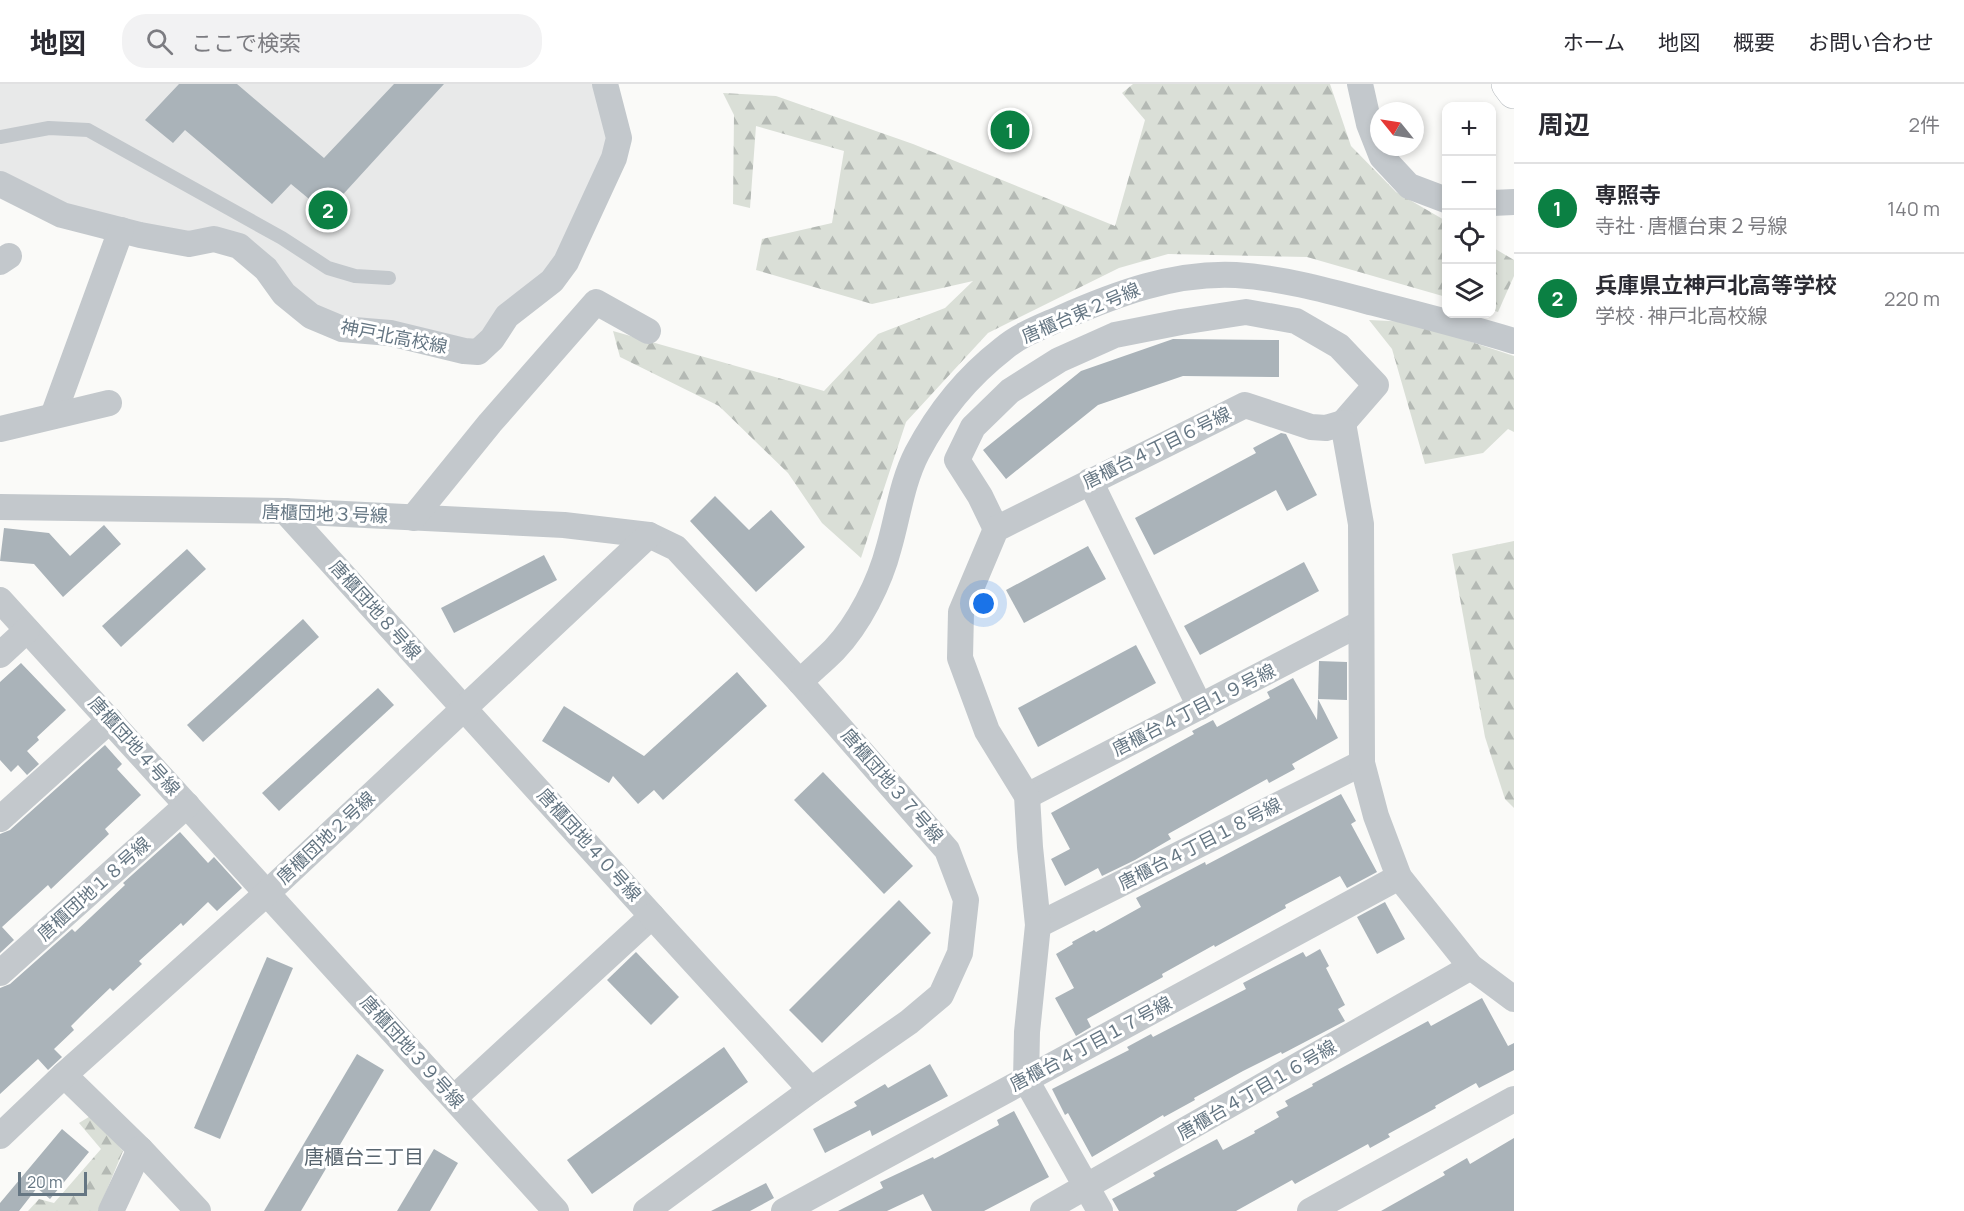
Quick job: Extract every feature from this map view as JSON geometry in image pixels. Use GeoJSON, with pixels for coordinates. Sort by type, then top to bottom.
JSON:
{"type":"FeatureCollection","features":[{"type":"Feature","properties":{"kind":"highway"},"geometry":{"type":"LineString","coordinates":[[1508,84],[1514,92]]}},
{"type":"Feature","properties":{"kind":"street","name":"神戸北高校線"},"geometry":{"type":"LineString","coordinates":[[0,184],[62,215],[189,244],[214,239],[239,246],[266,269],[284,294],[311,316],[342,329],[390,333],[464,351],[478,352],[492,339],[507,316],[552,281],[566,262],[614,158],[619,138],[605,84]]}},
{"type":"Feature","properties":{"kind":"street"},"geometry":{"type":"LineString","coordinates":[[1361,86],[1369,124],[1382,157],[1409,186],[1442,198]]}},
{"type":"Feature","properties":{"kind":"street"},"geometry":{"type":"LineString","coordinates":[[1496,203],[1514,202]]}},
{"type":"Feature","properties":{"kind":"street"},"geometry":{"type":"LineString","coordinates":[[53,416],[121,230]]}},
{"type":"Feature","properties":{"kind":"street","name":"唐櫃台東２号線"},"geometry":{"type":"LineString","coordinates":[[800,682],[836,648],[878,581],[912,465],[933,427],[972,375],[1005,347],[1034,330],[1146,286],[1186,278],[1236,275],[1301,283],[1514,341]]}},
{"type":"Feature","properties":{"kind":"street"},"geometry":{"type":"LineString","coordinates":[[413,518],[490,423],[596,302],[648,331]]}},
{"type":"Feature","properties":{"kind":"street"},"geometry":{"type":"LineString","coordinates":[[1100,1211],[1026,1080],[1027,1032],[1038,925],[1027,796],[987,731],[960,658],[961,612],[996,529],[980,496],[957,460],[973,427],[1010,391],[1059,360],[1115,335],[1246,312],[1296,321],[1338,346],[1376,385],[1343,423],[1361,524],[1362,763],[1376,816],[1399,877],[1471,967],[1514,999]]}},
{"type":"Feature","properties":{"kind":"street"},"geometry":{"type":"LineString","coordinates":[[0,429],[109,403]]}},
{"type":"Feature","properties":{"kind":"street","name":"唐櫃台４丁目６号線"},"geometry":{"type":"LineString","coordinates":[[996,529],[1245,405],[1311,428],[1326,428],[1343,423]]}},
{"type":"Feature","properties":{"kind":"street"},"geometry":{"type":"LineString","coordinates":[[1090,481],[1200,706]]}},
{"type":"Feature","properties":{"kind":"street","name":"唐櫃団地３号線"},"geometry":{"type":"LineString","coordinates":[[0,507],[285,511],[564,525],[649,535]]}},
{"type":"Feature","properties":{"kind":"street","name":"唐櫃団地８号線"},"geometry":{"type":"LineString","coordinates":[[285,511],[465,709]]}},
{"type":"Feature","properties":{"kind":"street","name":"唐櫃団地３７号線"},"geometry":{"type":"LineString","coordinates":[[646,1211],[810,1090],[909,1022],[941,995],[960,953],[966,900],[947,850],[800,682],[676,548],[649,535]]}},
{"type":"Feature","properties":{"kind":"street","name":"唐櫃団地２号線"},"geometry":{"type":"LineString","coordinates":[[0,1136],[267,893],[649,535]]}},
{"type":"Feature","properties":{"kind":"street","name":"唐櫃団地４号線"},"geometry":{"type":"LineString","coordinates":[[0,600],[267,893]]}},
{"type":"Feature","properties":{"kind":"street","name":"唐櫃台４丁目１９号線"},"geometry":{"type":"LineString","coordinates":[[1027,796],[1361,623]]}},
{"type":"Feature","properties":{"kind":"street"},"geometry":{"type":"LineString","coordinates":[[0,656],[27,630]]}},
{"type":"Feature","properties":{"kind":"street","name":"唐櫃団地４０号線"},"geometry":{"type":"LineString","coordinates":[[454,1098],[652,916],[465,709]]}},
{"type":"Feature","properties":{"kind":"street"},"geometry":{"type":"LineString","coordinates":[[0,819],[110,720]]}},
{"type":"Feature","properties":{"kind":"street","name":"唐櫃台４丁目１８号線"},"geometry":{"type":"LineString","coordinates":[[1038,925],[1362,763]]}},
{"type":"Feature","properties":{"kind":"street","name":"唐櫃団地１８号線"},"geometry":{"type":"LineString","coordinates":[[0,973],[187,805]]}},
{"type":"Feature","properties":{"kind":"street","name":"唐櫃台４丁目１７号線"},"geometry":{"type":"LineString","coordinates":[[784,1211],[1399,877]]}},
{"type":"Feature","properties":{"kind":"street","name":"唐櫃団地３９号線"},"geometry":{"type":"LineString","coordinates":[[267,893],[556,1211]]}},
{"type":"Feature","properties":{"kind":"street"},"geometry":{"type":"LineString","coordinates":[[652,916],[810,1090]]}},
{"type":"Feature","properties":{"kind":"street","name":"唐櫃台４丁目１６号線"},"geometry":{"type":"LineString","coordinates":[[1043,1211],[1471,967]]}},
{"type":"Feature","properties":{"kind":"street"},"geometry":{"type":"LineString","coordinates":[[64,1076],[140,1149],[198,1211]]}},
{"type":"Feature","properties":{"kind":"street"},"geometry":{"type":"LineString","coordinates":[[1310,1211],[1514,1099]]}},
{"type":"Feature","properties":{"kind":"street"},"geometry":{"type":"LineString","coordinates":[[111,1211],[140,1149]]}},
{"type":"Feature","properties":{"kind":"lane"},"geometry":{"type":"LineString","coordinates":[[0,137],[49,128],[88,130],[282,238],[328,268],[355,276],[389,278]]}},
{"type":"Feature","properties":{"kind":"shaded area"},"geometry":{"type":"Polygon","coordinates":[[[0,84],[592,84],[608,130],[609,142],[554,264],[481,344],[315,314],[261,259],[51,203],[0,171],[0,84]]]}},
{"type":"Feature","properties":{"kind":"green space"},"geometry":{"type":"Polygon","coordinates":[[[1133,84],[1330,84],[1351,146],[1396,192],[1442,219],[1442,296],[1307,257],[1168,254],[1119,268],[988,333],[906,422],[861,558],[822,523],[788,473],[719,406],[620,357],[613,331],[824,391],[878,334],[945,308],[973,281],[872,304],[756,270],[762,239],[832,223],[844,151],[756,126],[750,208],[733,204],[734,115],[723,93],[776,96],[913,144],[1115,226],[1145,120],[1122,93],[1133,84]]]}},
{"type":"Feature","properties":{"kind":"green space"},"geometry":{"type":"Polygon","coordinates":[[[1496,249],[1514,260],[1514,276],[1498,312],[1496,311],[1496,249]]]}},
{"type":"Feature","properties":{"kind":"green space"},"geometry":{"type":"Polygon","coordinates":[[[1369,320],[1411,322],[1514,356],[1514,432],[1508,429],[1483,453],[1425,464],[1392,349],[1369,320]]]}},
{"type":"Feature","properties":{"kind":"green space"},"geometry":{"type":"Polygon","coordinates":[[[1514,541],[1514,808],[1505,799],[1485,737],[1452,554],[1514,541]]]}},
{"type":"Feature","properties":{"kind":"green space"},"geometry":{"type":"Polygon","coordinates":[[[92,1115],[123,1151],[98,1211],[28,1211],[39,1199],[54,1203],[101,1149],[79,1123],[92,1115]]]}},
{"type":"Feature","properties":{"kind":"building"},"geometry":{"type":"Polygon","coordinates":[[[179,84],[237,84],[324,158],[394,84],[444,84],[326,213],[291,184],[272,204],[185,130],[173,143],[145,120],[179,84]]]}},
{"type":"Feature","properties":{"kind":"building"},"geometry":{"type":"Polygon","coordinates":[[[1173,339],[1279,340],[1279,377],[1183,376],[1098,405],[1006,479],[983,450],[1081,371],[1173,339]]]}},
{"type":"Feature","properties":{"kind":"building"},"geometry":{"type":"Polygon","coordinates":[[[1281,433],[1286,434],[1317,495],[1287,511],[1276,490],[1154,555],[1135,518],[1256,453],[1253,448],[1281,433]]]}},
{"type":"Feature","properties":{"kind":"building"},"geometry":{"type":"Polygon","coordinates":[[[715,496],[749,530],[771,510],[805,547],[756,592],[690,521],[715,496]]]}},
{"type":"Feature","properties":{"kind":"building"},"geometry":{"type":"Polygon","coordinates":[[[104,525],[121,544],[63,597],[34,564],[0,561],[4,528],[49,533],[70,556],[104,525]]]}},
{"type":"Feature","properties":{"kind":"building"},"geometry":{"type":"Polygon","coordinates":[[[1088,546],[1106,579],[1024,623],[1006,590],[1088,546]]]}},
{"type":"Feature","properties":{"kind":"building"},"geometry":{"type":"Polygon","coordinates":[[[187,549],[206,569],[121,647],[102,626],[187,549]]]}},
{"type":"Feature","properties":{"kind":"building"},"geometry":{"type":"Polygon","coordinates":[[[544,555],[557,580],[454,633],[441,608],[544,555]]]}},
{"type":"Feature","properties":{"kind":"building"},"geometry":{"type":"Polygon","coordinates":[[[1304,562],[1319,591],[1200,655],[1184,626],[1304,562]]]}},
{"type":"Feature","properties":{"kind":"building"},"geometry":{"type":"Polygon","coordinates":[[[303,619],[319,637],[203,742],[187,725],[303,619]]]}},
{"type":"Feature","properties":{"kind":"building"},"geometry":{"type":"Polygon","coordinates":[[[1136,645],[1156,683],[1038,747],[1018,708],[1136,645]]]}},
{"type":"Feature","properties":{"kind":"building"},"geometry":{"type":"Polygon","coordinates":[[[1319,661],[1347,662],[1347,700],[1318,699],[1319,661]]]}},
{"type":"Feature","properties":{"kind":"building"},"geometry":{"type":"Polygon","coordinates":[[[21,663],[66,710],[37,737],[39,740],[27,751],[39,764],[27,775],[18,765],[11,772],[0,760],[0,682],[21,663]]]}},
{"type":"Feature","properties":{"kind":"building"},"geometry":{"type":"Polygon","coordinates":[[[737,672],[767,706],[663,800],[654,790],[638,804],[613,776],[609,783],[542,741],[564,706],[644,756],[737,672]]]}},
{"type":"Feature","properties":{"kind":"building"},"geometry":{"type":"Polygon","coordinates":[[[1293,678],[1317,720],[1318,699],[1338,738],[1292,764],[1295,769],[1269,783],[1267,779],[1168,834],[1171,839],[1135,860],[1102,876],[1098,868],[1065,886],[1051,859],[1070,849],[1051,813],[1194,734],[1192,731],[1213,720],[1217,727],[1270,698],[1267,692],[1293,678]]]}},
{"type":"Feature","properties":{"kind":"building"},"geometry":{"type":"Polygon","coordinates":[[[378,688],[394,705],[279,811],[262,793],[378,688]]]}},
{"type":"Feature","properties":{"kind":"building"},"geometry":{"type":"Polygon","coordinates":[[[105,745],[122,764],[117,769],[141,795],[105,829],[109,834],[51,889],[48,885],[2,927],[14,940],[0,953],[0,834],[10,830],[105,745]]]}},
{"type":"Feature","properties":{"kind":"building"},"geometry":{"type":"Polygon","coordinates":[[[823,772],[913,866],[884,894],[794,800],[823,772]]]}},
{"type":"Feature","properties":{"kind":"building"},"geometry":{"type":"Polygon","coordinates":[[[1341,794],[1356,821],[1351,824],[1377,872],[1347,888],[1340,876],[1285,905],[1286,908],[1162,974],[1163,977],[1087,1019],[1091,1027],[1076,1036],[1055,998],[1074,988],[1056,954],[1073,944],[1072,942],[1094,930],[1096,932],[1141,907],[1136,898],[1205,862],[1206,865],[1341,794]]]}},
{"type":"Feature","properties":{"kind":"building"},"geometry":{"type":"Polygon","coordinates":[[[180,832],[208,863],[214,857],[242,888],[217,911],[208,902],[183,926],[181,923],[139,961],[142,964],[113,991],[110,988],[71,1026],[74,1030],[54,1049],[62,1057],[48,1070],[38,1059],[0,1094],[0,988],[10,984],[72,929],[75,932],[125,885],[123,883],[180,832]]]}},
{"type":"Feature","properties":{"kind":"building"},"geometry":{"type":"Polygon","coordinates":[[[899,900],[931,933],[822,1043],[789,1010],[899,900]]]}},
{"type":"Feature","properties":{"kind":"building"},"geometry":{"type":"Polygon","coordinates":[[[1385,902],[1405,939],[1377,954],[1357,917],[1385,902]]]}},
{"type":"Feature","properties":{"kind":"building"},"geometry":{"type":"Polygon","coordinates":[[[1320,949],[1329,966],[1326,968],[1345,1005],[1338,1009],[1345,1021],[1282,1054],[1281,1052],[1243,1071],[1092,1157],[1068,1113],[1065,1115],[1052,1089],[1129,1050],[1127,1047],[1151,1034],[1153,1037],[1246,989],[1243,983],[1303,952],[1306,957],[1320,949]]]}},
{"type":"Feature","properties":{"kind":"building"},"geometry":{"type":"Polygon","coordinates":[[[636,952],[679,997],[651,1025],[607,980],[636,952]]]}},
{"type":"Feature","properties":{"kind":"building"},"geometry":{"type":"Polygon","coordinates":[[[267,957],[293,968],[220,1139],[194,1128],[267,957]]]}},
{"type":"Feature","properties":{"kind":"building"},"geometry":{"type":"Polygon","coordinates":[[[1482,998],[1508,1046],[1514,1043],[1514,1070],[1479,1088],[1476,1083],[1388,1134],[1390,1137],[1370,1148],[1368,1144],[1295,1184],[1292,1180],[1236,1211],[1119,1211],[1112,1199],[1155,1176],[1153,1173],[1217,1139],[1223,1150],[1255,1133],[1254,1131],[1279,1117],[1276,1112],[1288,1106],[1285,1101],[1313,1086],[1312,1084],[1428,1021],[1431,1026],[1482,998]]]}},
{"type":"Feature","properties":{"kind":"building"},"geometry":{"type":"Polygon","coordinates":[[[724,1047],[748,1082],[592,1194],[567,1160],[724,1047]]]}},
{"type":"Feature","properties":{"kind":"building"},"geometry":{"type":"Polygon","coordinates":[[[357,1054],[384,1070],[301,1211],[264,1211],[357,1054]]]}},
{"type":"Feature","properties":{"kind":"building"},"geometry":{"type":"Polygon","coordinates":[[[930,1064],[948,1096],[872,1136],[870,1130],[825,1153],[813,1129],[857,1106],[854,1102],[885,1084],[888,1088],[930,1064]]]}},
{"type":"Feature","properties":{"kind":"building"},"geometry":{"type":"Polygon","coordinates":[[[1014,1111],[1049,1177],[984,1211],[932,1211],[923,1194],[887,1211],[838,1211],[883,1188],[880,1182],[933,1157],[934,1159],[999,1125],[997,1120],[1014,1111]]]}},
{"type":"Feature","properties":{"kind":"building"},"geometry":{"type":"Polygon","coordinates":[[[62,1129],[89,1152],[50,1199],[37,1188],[19,1211],[0,1211],[0,1203],[62,1129]]]}},
{"type":"Feature","properties":{"kind":"building"},"geometry":{"type":"Polygon","coordinates":[[[1514,1138],[1514,1211],[1381,1211],[1445,1175],[1443,1172],[1467,1158],[1470,1164],[1514,1138]]]}},
{"type":"Feature","properties":{"kind":"building"},"geometry":{"type":"Polygon","coordinates":[[[434,1149],[458,1163],[430,1211],[397,1211],[434,1149]]]}},
{"type":"Feature","properties":{"kind":"building"},"geometry":{"type":"Polygon","coordinates":[[[766,1183],[774,1198],[750,1211],[711,1211],[766,1183]]]}},
{"type":"Feature","properties":{"kind":"place","name":"専照寺"},"geometry":{"type":"Point","coordinates":[1010,130]}},
{"type":"Feature","properties":{"kind":"place","name":"兵庫県立神戸北高等学校"},"geometry":{"type":"Point","coordinates":[328,210]}},
{"type":"Feature","properties":{"kind":"district","name":"唐櫃台三丁目"},"geometry":{"type":"Point","coordinates":[364,1157]}}]}
